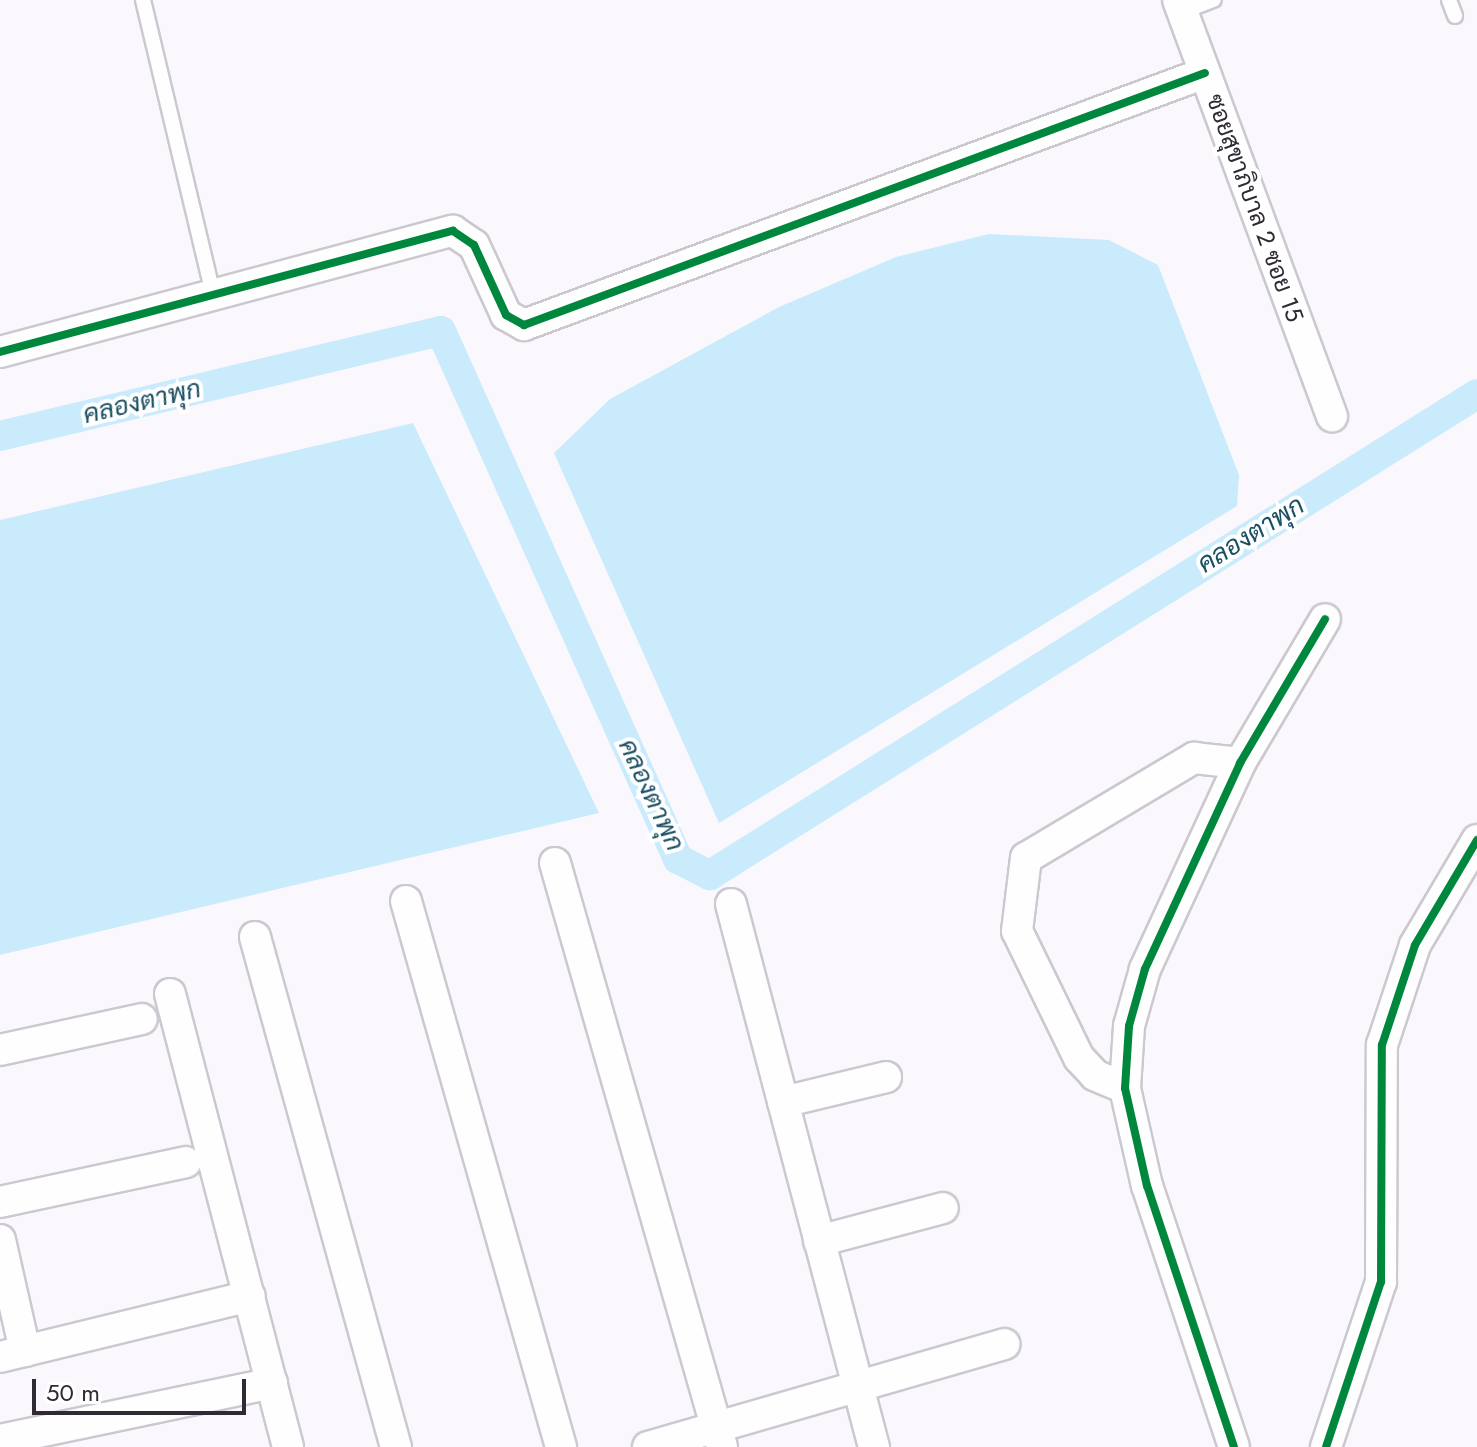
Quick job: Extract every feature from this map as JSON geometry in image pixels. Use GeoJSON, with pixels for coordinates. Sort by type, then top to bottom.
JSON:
{"type":"FeatureCollection","features":[{"type":"Feature","properties":{"kind":"street","name":"ซอยสุขาภิบาล 2 ซอย 15"},"geometry":{"type":"LineString","coordinates":[[1180,6],[1332,416]]}},
{"type":"Feature","properties":{"kind":"street"},"geometry":{"type":"LineString","coordinates":[[0,352],[214,298],[453,231],[474,245],[506,315],[524,325],[1205,73]]}},
{"type":"Feature","properties":{"kind":"street"},"geometry":{"type":"LineString","coordinates":[[1234,1447],[1147,1186],[1125,1088],[1129,1026],[1145,969],[1240,763],[1325,619]]}},
{"type":"Feature","properties":{"kind":"street"},"geometry":{"type":"LineString","coordinates":[[1125,1088],[1095,1075],[1079,1058],[1017,931],[1026,858],[1178,765],[1208,756],[1240,763]]}},
{"type":"Feature","properties":{"kind":"street"},"geometry":{"type":"LineString","coordinates":[[1326,1447],[1381,1282],[1382,1045],[1415,945],[1477,840]]}},
{"type":"Feature","properties":{"kind":"street"},"geometry":{"type":"LineString","coordinates":[[555,863],[719,1437]]}},
{"type":"Feature","properties":{"kind":"street"},"geometry":{"type":"LineString","coordinates":[[406,901],[561,1447]]}},
{"type":"Feature","properties":{"kind":"street"},"geometry":{"type":"LineString","coordinates":[[731,904],[874,1447]]}},
{"type":"Feature","properties":{"kind":"street"},"geometry":{"type":"LineString","coordinates":[[255,937],[396,1447]]}},
{"type":"Feature","properties":{"kind":"street"},"geometry":{"type":"LineString","coordinates":[[170,994],[288,1447]]}},
{"type":"Feature","properties":{"kind":"street"},"geometry":{"type":"LineString","coordinates":[[0,1050],[142,1019]]}},
{"type":"Feature","properties":{"kind":"street"},"geometry":{"type":"LineString","coordinates":[[783,1102],[886,1077]]}},
{"type":"Feature","properties":{"kind":"street"},"geometry":{"type":"LineString","coordinates":[[0,1202],[186,1162]]}},
{"type":"Feature","properties":{"kind":"street"},"geometry":{"type":"LineString","coordinates":[[819,1241],[943,1208]]}},
{"type":"Feature","properties":{"kind":"street"},"geometry":{"type":"LineString","coordinates":[[0,1240],[13,1354],[250,1296]]}},
{"type":"Feature","properties":{"kind":"street"},"geometry":{"type":"LineString","coordinates":[[648,1447],[719,1437],[858,1386],[1004,1344]]}},
{"type":"Feature","properties":{"kind":"street"},"geometry":{"type":"LineString","coordinates":[[0,1440],[272,1383]]}},
{"type":"Feature","properties":{"kind":"lane"},"geometry":{"type":"LineString","coordinates":[[143,0],[214,298]]}},
{"type":"Feature","properties":{"kind":"lane"},"geometry":{"type":"LineString","coordinates":[[1180,6],[1214,0]]}},
{"type":"Feature","properties":{"kind":"lane"},"geometry":{"type":"LineString","coordinates":[[1449,0],[1455,16]]}},
{"type":"Feature","properties":{"kind":"water"},"geometry":{"type":"Polygon","coordinates":[[[989,234],[1109,240],[1158,265],[1239,475],[1237,506],[719,823],[554,453],[610,399],[779,307],[896,257],[989,234]]]}},
{"type":"Feature","properties":{"kind":"water"},"geometry":{"type":"Polygon","coordinates":[[[413,423],[599,813],[0,955],[0,520],[413,423]]]}},
{"type":"Feature","properties":{"kind":"waterway","name":"คลองตาพุก"},"geometry":{"type":"LineString","coordinates":[[0,436],[441,331],[678,859],[710,875],[1477,394]]}},
{"type":"Feature","properties":{"kind":"cycle path"},"geometry":{"type":"LineString","coordinates":[[0,352],[453,231],[474,245],[506,315],[524,325],[1205,73]]}},
{"type":"Feature","properties":{"kind":"cycle path"},"geometry":{"type":"LineString","coordinates":[[1234,1447],[1147,1186],[1125,1088],[1129,1026],[1145,969],[1240,763],[1325,619]]}},
{"type":"Feature","properties":{"kind":"cycle path"},"geometry":{"type":"LineString","coordinates":[[1326,1447],[1381,1282],[1382,1045],[1415,945],[1477,840]]}}]}
